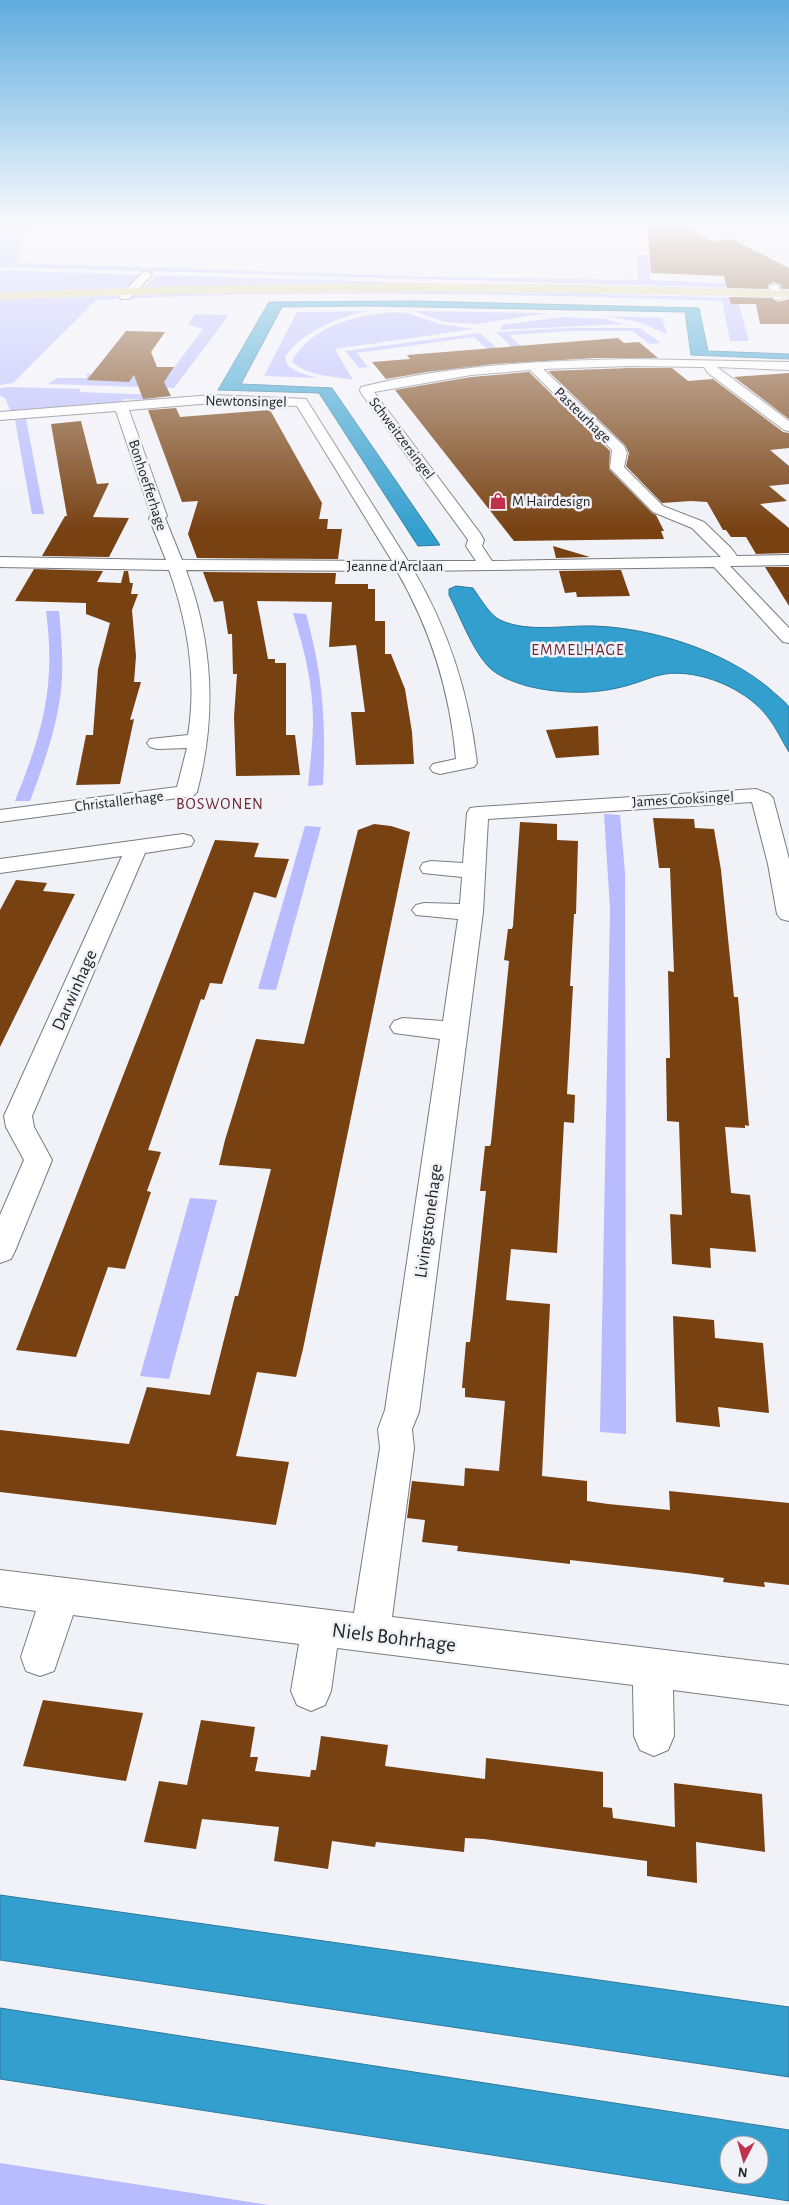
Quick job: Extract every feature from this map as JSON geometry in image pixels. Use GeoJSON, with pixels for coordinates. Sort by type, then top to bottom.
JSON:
{"type":"FeatureCollection","features":[{"type":"Feature","properties":{"kind":"street","name":"Schweitzersingel"},"geometry":{"type":"LineString","coordinates":[[487,565],[474,546],[476,540],[474,536],[366,390],[448,374],[532,365],[613,361],[789,366]]}},
{"type":"Feature","properties":{"kind":"street","name":"Pasteurhage"},"geometry":{"type":"LineString","coordinates":[[532,365],[620,450],[616,465],[618,470],[658,509],[698,525],[726,551],[726,562]]}},
{"type":"Feature","properties":{"kind":"street"},"geometry":{"type":"LineString","coordinates":[[685,368],[708,365],[789,427]]}},
{"type":"Feature","properties":{"kind":"street","name":"Newtonsingel"},"geometry":{"type":"LineString","coordinates":[[0,416],[212,398],[301,402],[402,566]]}},
{"type":"Feature","properties":{"kind":"street"},"geometry":{"type":"LineString","coordinates":[[550,400],[567,399]]}},
{"type":"Feature","properties":{"kind":"street","name":"Bonhoefferhage"},"geometry":{"type":"LineString","coordinates":[[121,406],[174,565]]}},
{"type":"Feature","properties":{"kind":"street","name":"Jeanne d'Arclaan"},"geometry":{"type":"LineString","coordinates":[[0,562],[402,566],[789,560]]}},
{"type":"Feature","properties":{"kind":"street"},"geometry":{"type":"LineString","coordinates":[[726,562],[725,571],[789,638]]}},
{"type":"Feature","properties":{"kind":"street","name":"Christallerhage"},"geometry":{"type":"LineString","coordinates":[[0,816],[186,792],[197,741],[201,705],[199,656],[188,601],[174,565]]}},
{"type":"Feature","properties":{"kind":"street"},"geometry":{"type":"LineString","coordinates":[[402,566],[442,646],[463,724],[467,762],[440,768]]}},
{"type":"Feature","properties":{"kind":"street"},"geometry":{"type":"LineString","coordinates":[[157,742],[197,741]]}},
{"type":"Feature","properties":{"kind":"street","name":"James Cooksingel"},"geometry":{"type":"LineString","coordinates":[[485,813],[756,795],[762,798],[767,816],[789,914]]}},
{"type":"Feature","properties":{"kind":"street","name":"Livingstonehage"},"geometry":{"type":"LineString","coordinates":[[370,1634],[397,1448],[394,1440],[396,1426],[402,1412],[471,912],[478,813],[485,813]]}},
{"type":"Feature","properties":{"kind":"street"},"geometry":{"type":"LineString","coordinates":[[733,814],[767,816]]}},
{"type":"Feature","properties":{"kind":"street"},"geometry":{"type":"LineString","coordinates":[[0,866],[183,841]]}},
{"type":"Feature","properties":{"kind":"street","name":"Darwinhage"},"geometry":{"type":"LineString","coordinates":[[0,1252],[38,1160],[34,1146],[18,1124],[18,1116],[134,855],[133,849]]}},
{"type":"Feature","properties":{"kind":"street"},"geometry":{"type":"LineString","coordinates":[[432,868],[475,870]]}},
{"type":"Feature","properties":{"kind":"street"},"geometry":{"type":"LineString","coordinates":[[424,910],[471,912]]}},
{"type":"Feature","properties":{"kind":"street"},"geometry":{"type":"LineString","coordinates":[[403,1027],[455,1031]]}},
{"type":"Feature","properties":{"kind":"street","name":"Niels Bohrhage"},"geometry":{"type":"LineString","coordinates":[[0,1588],[789,1685]]}},
{"type":"Feature","properties":{"kind":"street"},"geometry":{"type":"LineString","coordinates":[[40,1657],[60,1595]]}},
{"type":"Feature","properties":{"kind":"street"},"geometry":{"type":"LineString","coordinates":[[311,1691],[321,1628]]}},
{"type":"Feature","properties":{"kind":"street"},"geometry":{"type":"LineString","coordinates":[[653,1668],[654,1736]]}},
{"type":"Feature","properties":{"kind":"shaded area"},"geometry":{"type":"Polygon","coordinates":[[[0,326],[70,326],[13,383],[0,385],[0,326]]]}},
{"type":"Feature","properties":{"kind":"shaded area"},"geometry":{"type":"Polygon","coordinates":[[[194,326],[221,326],[174,388],[48,384],[57,378],[87,378],[87,374],[151,377],[164,381],[203,329],[194,326]]]}},
{"type":"Feature","properties":{"kind":"shaded area"},"geometry":{"type":"Polygon","coordinates":[[[255,326],[272,326],[241,384],[332,388],[440,545],[418,546],[319,393],[218,390],[255,326]]]}},
{"type":"Feature","properties":{"kind":"shaded area"},"geometry":{"type":"Polygon","coordinates":[[[290,326],[324,326],[301,340],[285,357],[288,366],[298,372],[317,378],[264,376],[290,326]]]}},
{"type":"Feature","properties":{"kind":"shaded area"},"geometry":{"type":"Polygon","coordinates":[[[333,326],[453,326],[474,329],[335,349],[353,380],[312,373],[304,370],[292,361],[311,338],[333,326]]]}},
{"type":"Feature","properties":{"kind":"shaded area"},"geometry":{"type":"Polygon","coordinates":[[[502,326],[585,326],[500,330],[502,326]]]}},
{"type":"Feature","properties":{"kind":"shaded area"},"geometry":{"type":"Polygon","coordinates":[[[647,326],[664,326],[667,334],[647,326]]]}},
{"type":"Feature","properties":{"kind":"shaded area"},"geometry":{"type":"Polygon","coordinates":[[[687,326],[703,326],[708,351],[789,354],[789,359],[691,355],[687,326]]]}},
{"type":"Feature","properties":{"kind":"shaded area"},"geometry":{"type":"Polygon","coordinates":[[[727,326],[745,326],[749,341],[730,341],[727,326]]]}},
{"type":"Feature","properties":{"kind":"shaded area"},"geometry":{"type":"Polygon","coordinates":[[[568,328],[640,328],[661,343],[650,344],[632,331],[572,331],[509,335],[521,346],[512,347],[496,332],[568,328]]]}},
{"type":"Feature","properties":{"kind":"shaded area"},"geometry":{"type":"Polygon","coordinates":[[[480,333],[498,349],[488,350],[474,337],[357,353],[368,367],[359,368],[345,351],[480,333]]]}},
{"type":"Feature","properties":{"kind":"shaded area"},"geometry":{"type":"Polygon","coordinates":[[[0,388],[81,389],[79,392],[159,395],[155,400],[124,399],[122,402],[11,412],[5,398],[0,396],[0,388]]]}},
{"type":"Feature","properties":{"kind":"shaded area"},"geometry":{"type":"Polygon","coordinates":[[[26,419],[44,514],[32,514],[15,420],[26,419]]]}},
{"type":"Feature","properties":{"kind":"shaded area"},"geometry":{"type":"Polygon","coordinates":[[[456,586],[473,588],[493,614],[500,620],[511,624],[546,628],[594,626],[640,631],[687,644],[732,663],[752,675],[789,707],[789,752],[770,720],[758,706],[735,690],[707,678],[679,673],[665,674],[604,691],[565,692],[527,686],[506,678],[487,665],[471,640],[449,595],[449,589],[456,586]]]}},
{"type":"Feature","properties":{"kind":"shaded area"},"geometry":{"type":"Polygon","coordinates":[[[46,611],[59,611],[62,644],[61,693],[55,724],[30,801],[15,801],[33,752],[45,708],[49,662],[46,611]]]}},
{"type":"Feature","properties":{"kind":"shaded area"},"geometry":{"type":"Polygon","coordinates":[[[293,613],[306,614],[320,678],[324,740],[323,785],[308,786],[313,707],[307,666],[293,613]]]}},
{"type":"Feature","properties":{"kind":"shaded area"},"geometry":{"type":"Polygon","coordinates":[[[604,814],[620,815],[625,873],[626,1434],[600,1432],[610,909],[604,814]]]}},
{"type":"Feature","properties":{"kind":"shaded area"},"geometry":{"type":"Polygon","coordinates":[[[305,826],[321,827],[276,990],[258,989],[305,826]]]}},
{"type":"Feature","properties":{"kind":"shaded area"},"geometry":{"type":"Polygon","coordinates":[[[190,1198],[217,1200],[169,1379],[140,1376],[190,1198]]]}},
{"type":"Feature","properties":{"kind":"shaded area"},"geometry":{"type":"Polygon","coordinates":[[[0,1895],[789,2007],[789,2077],[0,1960],[0,1895]]]}},
{"type":"Feature","properties":{"kind":"shaded area"},"geometry":{"type":"Polygon","coordinates":[[[0,2008],[789,2130],[789,2201],[0,2079],[0,2008]]]}},
{"type":"Feature","properties":{"kind":"shaded area"},"geometry":{"type":"Polygon","coordinates":[[[0,2163],[269,2205],[0,2205],[0,2163]]]}},
{"type":"Feature","properties":{"kind":"building"},"geometry":{"type":"Polygon","coordinates":[[[126,331],[165,332],[151,352],[157,367],[174,367],[164,382],[171,396],[143,399],[134,375],[129,382],[87,380],[126,331]]]}},
{"type":"Feature","properties":{"kind":"building"},"geometry":{"type":"Polygon","coordinates":[[[618,338],[624,343],[639,342],[658,358],[595,358],[494,364],[386,379],[372,362],[410,359],[407,355],[618,338]]]}},
{"type":"Feature","properties":{"kind":"building"},"geometry":{"type":"Polygon","coordinates":[[[672,368],[688,381],[713,379],[783,432],[789,433],[789,448],[770,450],[789,466],[789,484],[769,486],[787,501],[760,504],[789,528],[789,553],[756,554],[746,537],[731,537],[726,530],[723,530],[707,502],[662,503],[626,466],[629,453],[625,445],[548,371],[672,368]]]}},
{"type":"Feature","properties":{"kind":"building"},"geometry":{"type":"Polygon","coordinates":[[[529,372],[610,451],[609,469],[656,515],[664,531],[661,531],[664,539],[514,541],[395,390],[471,377],[529,372]]]}},
{"type":"Feature","properties":{"kind":"building"},"geometry":{"type":"Polygon","coordinates":[[[789,373],[789,419],[734,377],[789,373]]]}},
{"type":"Feature","properties":{"kind":"building"},"geometry":{"type":"Polygon","coordinates":[[[176,408],[180,417],[270,410],[322,503],[319,519],[328,519],[327,529],[342,529],[338,559],[197,558],[188,534],[198,501],[182,502],[148,410],[176,408]]]}},
{"type":"Feature","properties":{"kind":"building"},"geometry":{"type":"Polygon","coordinates":[[[81,421],[97,484],[109,483],[93,517],[129,518],[109,557],[42,556],[65,516],[67,516],[51,424],[81,421]]]}},
{"type":"Feature","properties":{"kind":"building"},"geometry":{"type":"Polygon","coordinates":[[[553,546],[590,557],[556,558],[553,546]]]}},
{"type":"Feature","properties":{"kind":"building"},"geometry":{"type":"Polygon","coordinates":[[[765,567],[789,567],[789,606],[765,567]]]}},
{"type":"Feature","properties":{"kind":"building"},"geometry":{"type":"Polygon","coordinates":[[[34,569],[103,571],[97,582],[121,583],[124,571],[128,571],[130,583],[133,583],[131,594],[138,594],[132,610],[136,656],[134,682],[141,682],[130,720],[134,719],[120,784],[76,785],[86,735],[93,735],[98,669],[110,623],[86,614],[86,603],[15,601],[34,569]]]}},
{"type":"Feature","properties":{"kind":"building"},"geometry":{"type":"Polygon","coordinates":[[[621,570],[630,596],[577,597],[576,592],[565,593],[559,571],[621,570]]]}},
{"type":"Feature","properties":{"kind":"building"},"geometry":{"type":"Polygon","coordinates":[[[203,572],[336,573],[335,584],[368,584],[368,589],[375,589],[375,621],[385,621],[385,654],[391,654],[405,689],[412,732],[414,764],[356,765],[351,712],[365,712],[356,645],[329,647],[332,602],[257,601],[268,659],[275,659],[275,663],[286,663],[286,735],[295,735],[300,775],[236,776],[234,717],[237,674],[233,674],[232,634],[228,634],[223,601],[214,602],[203,572]]]}},
{"type":"Feature","properties":{"kind":"building"},"geometry":{"type":"Polygon","coordinates":[[[598,726],[599,755],[556,758],[546,730],[598,726]]]}},
{"type":"Feature","properties":{"kind":"building"},"geometry":{"type":"Polygon","coordinates":[[[653,818],[694,819],[695,828],[714,829],[721,870],[734,997],[738,997],[749,1126],[745,1125],[745,1128],[725,1127],[731,1193],[750,1195],[756,1252],[710,1248],[711,1268],[672,1264],[670,1214],[682,1215],[679,1122],[667,1121],[666,1058],[670,1058],[668,971],[674,972],[670,868],[659,868],[653,818]]]}},
{"type":"Feature","properties":{"kind":"building"},"geometry":{"type":"Polygon","coordinates":[[[520,822],[557,824],[557,840],[578,841],[576,914],[574,914],[570,986],[573,986],[567,1094],[575,1095],[574,1123],[564,1122],[557,1253],[511,1249],[506,1300],[550,1304],[542,1476],[587,1481],[587,1501],[608,1504],[670,1510],[669,1491],[789,1503],[789,1585],[764,1582],[765,1587],[723,1582],[724,1578],[687,1573],[570,1560],[570,1564],[457,1551],[458,1546],[422,1542],[425,1520],[407,1518],[412,1481],[464,1486],[465,1468],[499,1471],[505,1401],[465,1397],[465,1388],[462,1388],[466,1342],[470,1342],[486,1191],[480,1191],[485,1146],[490,1146],[491,1143],[509,961],[504,960],[508,929],[512,929],[513,926],[520,822]]]}},
{"type":"Feature","properties":{"kind":"building"},"geometry":{"type":"Polygon","coordinates":[[[374,824],[391,826],[410,832],[303,1349],[296,1377],[257,1372],[236,1456],[289,1462],[276,1525],[0,1492],[0,1430],[129,1444],[147,1387],[210,1395],[235,1296],[238,1296],[271,1169],[219,1165],[225,1140],[256,1039],[304,1044],[358,830],[374,824]]]}},
{"type":"Feature","properties":{"kind":"building"},"geometry":{"type":"Polygon","coordinates":[[[215,840],[259,843],[254,857],[289,859],[276,898],[254,892],[222,984],[210,983],[204,1000],[201,999],[148,1150],[161,1152],[147,1191],[151,1192],[125,1269],[108,1267],[76,1357],[16,1350],[215,840]]]}},
{"type":"Feature","properties":{"kind":"building"},"geometry":{"type":"Polygon","coordinates":[[[16,880],[47,883],[43,891],[75,894],[0,1047],[0,910],[16,880]]]}},
{"type":"Feature","properties":{"kind":"building"},"geometry":{"type":"Polygon","coordinates":[[[673,1316],[714,1320],[715,1338],[763,1343],[769,1413],[718,1407],[720,1427],[676,1422],[673,1316]]]}},
{"type":"Feature","properties":{"kind":"building"},"geometry":{"type":"Polygon","coordinates":[[[43,1700],[143,1713],[126,1781],[23,1766],[43,1700]]]}},
{"type":"Feature","properties":{"kind":"building"},"geometry":{"type":"Polygon","coordinates":[[[201,1720],[255,1727],[250,1757],[258,1757],[255,1771],[310,1777],[311,1770],[316,1770],[321,1736],[388,1745],[385,1766],[485,1779],[486,1758],[603,1772],[603,1807],[612,1808],[613,1818],[675,1827],[674,1783],[762,1794],[765,1852],[696,1842],[697,1883],[647,1876],[647,1861],[484,1839],[465,1838],[464,1852],[376,1842],[375,1847],[332,1841],[328,1869],[274,1861],[279,1827],[202,1819],[196,1849],[144,1842],[159,1781],[187,1785],[201,1720]]]}},
{"type":"Feature","properties":{"kind":"place","name":"M Hairdesign"},"geometry":{"type":"Point","coordinates":[498,501]}},
{"type":"Feature","properties":{"kind":"district","name":"EMMELHAGE"},"geometry":{"type":"Point","coordinates":[578,649]}},
{"type":"Feature","properties":{"kind":"district","name":"BOSWONEN"},"geometry":{"type":"Point","coordinates":[220,803]}}]}
